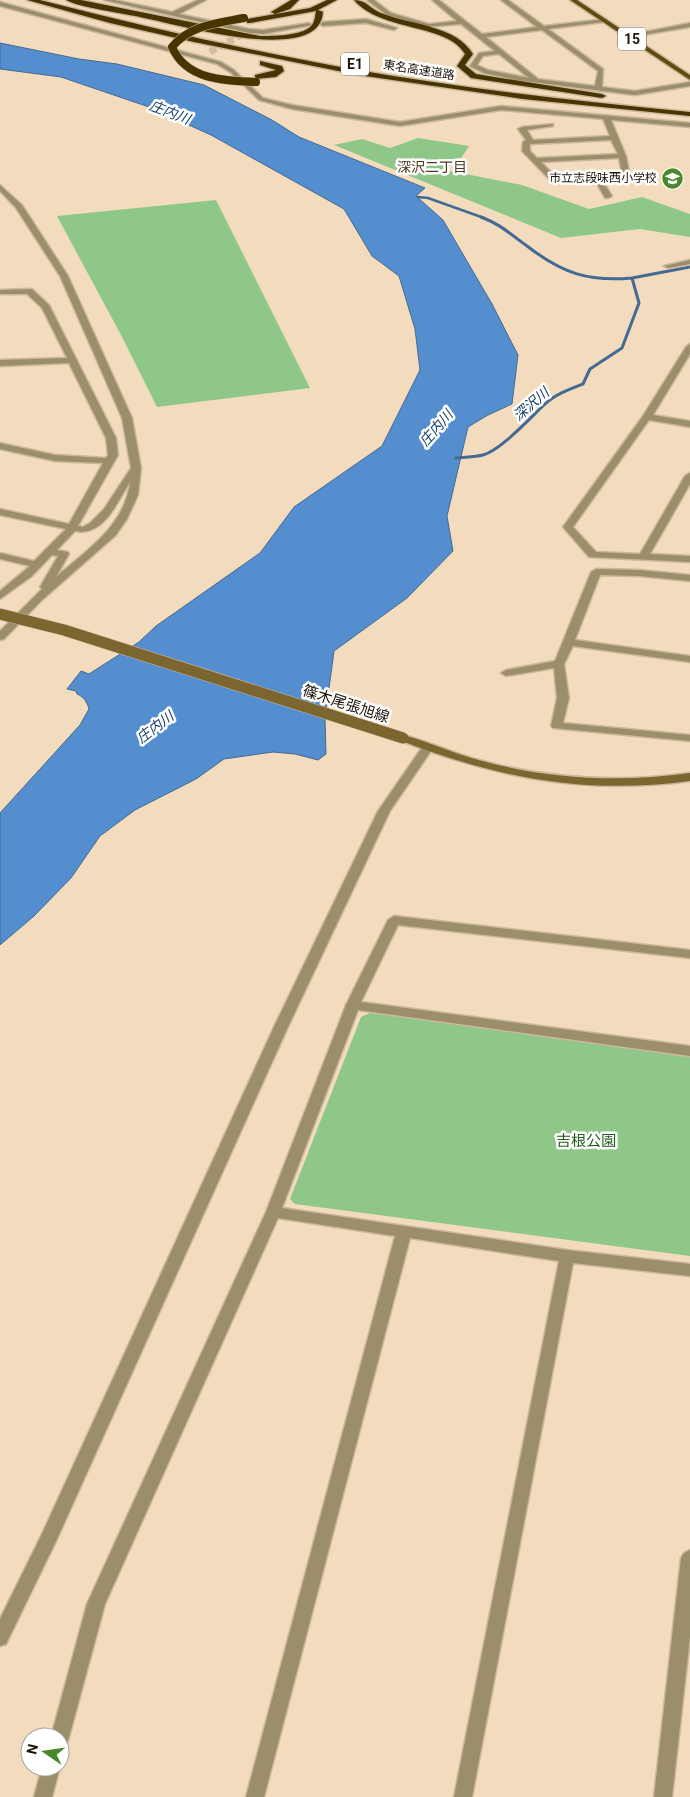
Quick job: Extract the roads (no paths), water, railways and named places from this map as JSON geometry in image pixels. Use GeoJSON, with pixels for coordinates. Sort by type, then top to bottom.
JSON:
{"type":"FeatureCollection","features":[{"type":"Feature","properties":{"kind":"highway","name":"東名高速道路"},"geometry":{"type":"LineString","coordinates":[[31,0],[272,58],[416,82],[539,99],[690,116]]}},
{"type":"Feature","properties":{"kind":"highway","name":"東名高速道路"},"geometry":{"type":"LineString","coordinates":[[65,0],[222,38],[338,61],[496,85],[690,106]]}},
{"type":"Feature","properties":{"kind":"highway"},"geometry":{"type":"LineString","coordinates":[[70,0],[254,38],[284,37],[312,30],[316,26],[319,12]]}},
{"type":"Feature","properties":{"kind":"highway"},"geometry":{"type":"LineString","coordinates":[[290,78],[223,80],[196,72],[177,60],[172,47],[184,34],[194,30],[280,10],[295,0]]}},
{"type":"Feature","properties":{"kind":"highway"},"geometry":{"type":"LineString","coordinates":[[247,19],[312,10],[333,0]]}},
{"type":"Feature","properties":{"kind":"highway"},"geometry":{"type":"LineString","coordinates":[[358,0],[380,15],[450,37],[462,43],[467,47],[469,54],[461,66],[474,76],[650,103]]}},
{"type":"Feature","properties":{"kind":"highway"},"geometry":{"type":"LineString","coordinates":[[154,31],[281,69],[278,73],[257,79]]}},
{"type":"Feature","properties":{"kind":"highway"},"geometry":{"type":"LineString","coordinates":[[487,101],[690,116]]}},
{"type":"Feature","properties":{"kind":"main road","name":"15"},"geometry":{"type":"LineString","coordinates":[[573,0],[690,78]]}},
{"type":"Feature","properties":{"kind":"main road","name":"15"},"geometry":{"type":"LineString","coordinates":[[614,18],[652,43]]}},
{"type":"Feature","properties":{"kind":"main road","name":"篠木尾張旭線"},"geometry":{"type":"LineString","coordinates":[[0,614],[64,630],[403,738],[427,748],[510,772],[558,779],[616,782],[690,777]]}},
{"type":"Feature","properties":{"kind":"street"},"geometry":{"type":"LineString","coordinates":[[107,0],[246,33],[309,25]]}},
{"type":"Feature","properties":{"kind":"street"},"geometry":{"type":"LineString","coordinates":[[172,15],[203,0]]}},
{"type":"Feature","properties":{"kind":"street"},"geometry":{"type":"LineString","coordinates":[[370,0],[389,14],[429,26],[463,22]]}},
{"type":"Feature","properties":{"kind":"street"},"geometry":{"type":"LineString","coordinates":[[435,0],[538,82]]}},
{"type":"Feature","properties":{"kind":"street"},"geometry":{"type":"LineString","coordinates":[[504,0],[601,70],[598,88]]}},
{"type":"Feature","properties":{"kind":"street"},"geometry":{"type":"LineString","coordinates":[[0,4],[113,36],[219,63],[232,71],[261,99],[292,107],[400,124],[494,109],[544,111],[690,125]]}},
{"type":"Feature","properties":{"kind":"street"},"geometry":{"type":"LineString","coordinates":[[481,36],[604,20]]}},
{"type":"Feature","properties":{"kind":"street"},"geometry":{"type":"LineString","coordinates":[[324,24],[366,21],[394,28]]}},
{"type":"Feature","properties":{"kind":"street"},"geometry":{"type":"LineString","coordinates":[[637,34],[690,25]]}},
{"type":"Feature","properties":{"kind":"street"},"geometry":{"type":"LineString","coordinates":[[201,57],[210,52]]}},
{"type":"Feature","properties":{"kind":"street"},"geometry":{"type":"LineString","coordinates":[[500,52],[481,54],[473,66],[486,72],[538,82],[635,92],[690,84]]}},
{"type":"Feature","properties":{"kind":"street"},"geometry":{"type":"LineString","coordinates":[[544,111],[561,140]]}},
{"type":"Feature","properties":{"kind":"street"},"geometry":{"type":"LineString","coordinates":[[606,117],[622,156],[626,176],[555,180],[526,151],[527,142],[614,138]]}},
{"type":"Feature","properties":{"kind":"street"},"geometry":{"type":"LineString","coordinates":[[530,142],[522,129],[551,125]]}},
{"type":"Feature","properties":{"kind":"street"},"geometry":{"type":"LineString","coordinates":[[537,160],[622,156]]}},
{"type":"Feature","properties":{"kind":"street"},"geometry":{"type":"LineString","coordinates":[[597,178],[608,196]]}},
{"type":"Feature","properties":{"kind":"street"},"geometry":{"type":"LineString","coordinates":[[0,186],[19,207],[64,276],[127,418],[136,468],[133,495],[122,520],[112,533],[38,598],[0,637]]}},
{"type":"Feature","properties":{"kind":"street"},"geometry":{"type":"LineString","coordinates":[[668,266],[690,262]]}},
{"type":"Feature","properties":{"kind":"street"},"geometry":{"type":"LineString","coordinates":[[0,292],[29,291],[46,307],[70,360],[111,438],[113,455],[88,503],[72,528],[51,552],[0,595]]}},
{"type":"Feature","properties":{"kind":"street"},"geometry":{"type":"LineString","coordinates":[[690,347],[647,417],[568,528],[593,555],[690,559]]}},
{"type":"Feature","properties":{"kind":"street"},"geometry":{"type":"LineString","coordinates":[[0,363],[70,360]]}},
{"type":"Feature","properties":{"kind":"street"},"geometry":{"type":"LineString","coordinates":[[647,417],[690,424]]}},
{"type":"Feature","properties":{"kind":"street"},"geometry":{"type":"LineString","coordinates":[[0,446],[55,458],[109,461]]}},
{"type":"Feature","properties":{"kind":"street"},"geometry":{"type":"LineString","coordinates":[[0,512],[84,530],[96,525],[108,510],[128,475],[136,468]]}},
{"type":"Feature","properties":{"kind":"street"},"geometry":{"type":"LineString","coordinates":[[644,556],[690,476]]}},
{"type":"Feature","properties":{"kind":"street"},"geometry":{"type":"LineString","coordinates":[[38,598],[64,554],[51,552]]}},
{"type":"Feature","properties":{"kind":"street"},"geometry":{"type":"LineString","coordinates":[[0,556],[37,565]]}},
{"type":"Feature","properties":{"kind":"street"},"geometry":{"type":"LineString","coordinates":[[690,578],[639,573],[596,572],[569,642],[558,664],[563,698],[557,726],[690,738]]}},
{"type":"Feature","properties":{"kind":"street"},"geometry":{"type":"LineString","coordinates":[[569,642],[690,659]]}},
{"type":"Feature","properties":{"kind":"street"},"geometry":{"type":"LineString","coordinates":[[506,674],[558,664]]}},
{"type":"Feature","properties":{"kind":"street"},"geometry":{"type":"LineString","coordinates":[[0,1638],[48,1540],[280,1029],[380,819],[427,748]]}},
{"type":"Feature","properties":{"kind":"street"},"geometry":{"type":"LineString","coordinates":[[63,1727],[96,1604],[273,1212],[354,1006],[394,920],[690,954]]}},
{"type":"Feature","properties":{"kind":"street"},"geometry":{"type":"LineString","coordinates":[[354,1006],[690,1051]]}},
{"type":"Feature","properties":{"kind":"street"},"geometry":{"type":"LineString","coordinates":[[273,1212],[567,1256],[690,1270]]}},
{"type":"Feature","properties":{"kind":"street"},"geometry":{"type":"LineString","coordinates":[[255,1797],[404,1232]]}},
{"type":"Feature","properties":{"kind":"street"},"geometry":{"type":"LineString","coordinates":[[463,1797],[567,1256]]}},
{"type":"Feature","properties":{"kind":"street"},"geometry":{"type":"LineString","coordinates":[[663,1797],[690,1558]]}},
{"type":"Feature","properties":{"kind":"street"},"geometry":{"type":"LineString","coordinates":[[43,1797],[49,1777]]}},
{"type":"Feature","properties":{"kind":"water","name":"庄内川"},"geometry":{"type":"Polygon","coordinates":[[[0,43],[79,59],[117,64],[204,85],[272,120],[299,137],[425,188],[416,196],[443,220],[492,304],[518,355],[512,404],[468,427],[447,516],[453,551],[407,598],[334,651],[325,718],[326,754],[318,760],[295,754],[273,752],[224,759],[196,779],[135,810],[100,836],[71,878],[34,916],[0,945],[0,813],[80,725],[89,709],[85,700],[76,691],[67,689],[81,671],[89,674],[139,642],[156,626],[260,553],[294,507],[382,446],[420,370],[415,329],[399,276],[372,256],[344,209],[211,135],[149,107],[61,77],[0,69],[0,43]]]}},
{"type":"Feature","properties":{"kind":"waterway","name":"深沢川"},"geometry":{"type":"LineString","coordinates":[[418,197],[428,198],[484,218]]}},
{"type":"Feature","properties":{"kind":"waterway","name":"深沢川"},"geometry":{"type":"LineString","coordinates":[[481,217],[500,227],[552,263],[576,274],[602,278],[632,278]]}},
{"type":"Feature","properties":{"kind":"waterway","name":"深沢川"},"geometry":{"type":"LineString","coordinates":[[632,278],[690,267]]}},
{"type":"Feature","properties":{"kind":"waterway","name":"深沢川"},"geometry":{"type":"LineString","coordinates":[[456,458],[483,455],[498,447],[549,400],[583,384],[590,369],[622,348],[639,303],[632,278]]}},
{"type":"Feature","properties":{"kind":"tunnel"},"geometry":{"type":"LineString","coordinates":[[210,52],[243,34]]}},
{"type":"Feature","properties":{"kind":"place","name":"市立志段味西小学校"},"geometry":{"type":"Point","coordinates":[673,178]}},
{"type":"Feature","properties":{"kind":"district","name":"深沢二丁目"},"geometry":{"type":"Point","coordinates":[432,167]}},
{"type":"Feature","properties":{"kind":"park label","name":"吉根公園"},"geometry":{"type":"Point","coordinates":[586,1141]}}]}
